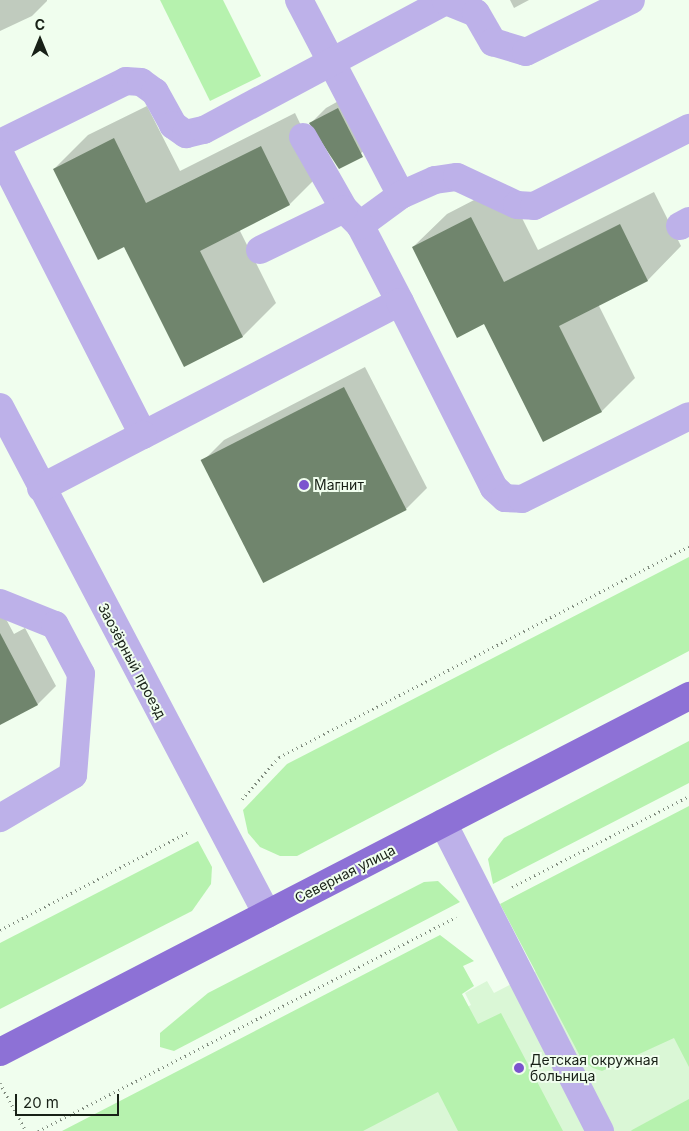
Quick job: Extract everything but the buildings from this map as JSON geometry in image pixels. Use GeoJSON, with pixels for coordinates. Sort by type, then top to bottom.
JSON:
{"type":"FeatureCollection","features":[{"type":"Feature","properties":{"kind":"main road","name":"Северная улица"},"geometry":{"type":"LineString","coordinates":[[0,1052],[689,696]]}},
{"type":"Feature","properties":{"kind":"street"},"geometry":{"type":"LineString","coordinates":[[299,0],[401,195]]}},
{"type":"Feature","properties":{"kind":"street"},"geometry":{"type":"LineString","coordinates":[[0,143],[126,81],[141,82],[155,92],[173,125],[186,134],[204,130],[446,1],[476,13],[493,42],[526,52],[630,0]]}},
{"type":"Feature","properties":{"kind":"street"},"geometry":{"type":"LineString","coordinates":[[260,250],[352,217],[434,180],[458,177],[517,205],[534,206],[689,128]]}},
{"type":"Feature","properties":{"kind":"street"},"geometry":{"type":"LineString","coordinates":[[303,137],[352,217],[400,302],[494,488],[505,498],[522,499],[689,416]]}},
{"type":"Feature","properties":{"kind":"street"},"geometry":{"type":"LineString","coordinates":[[0,154],[143,435]]}},
{"type":"Feature","properties":{"kind":"street"},"geometry":{"type":"LineString","coordinates":[[41,488],[400,302]]}},
{"type":"Feature","properties":{"kind":"street","name":"Заозёрный проезд"},"geometry":{"type":"LineString","coordinates":[[0,407],[267,914]]}},
{"type":"Feature","properties":{"kind":"street"},"geometry":{"type":"LineString","coordinates":[[0,603],[55,625],[81,674],[73,776],[0,818]]}},
{"type":"Feature","properties":{"kind":"street"},"geometry":{"type":"LineString","coordinates":[[443,823],[600,1131]]}},
{"type":"Feature","properties":{"kind":"path"},"geometry":{"type":"LineString","coordinates":[[0,930],[234,807],[278,757],[689,546]]}},
{"type":"Feature","properties":{"kind":"path"},"geometry":{"type":"LineString","coordinates":[[38,1131],[689,796]]}},
{"type":"Feature","properties":{"kind":"path"},"geometry":{"type":"LineString","coordinates":[[0,1083],[26,1131]]}},
{"type":"Feature","properties":{"kind":"shaded area","name":"Детская окружная больница"},"geometry":{"type":"Polygon","coordinates":[[[689,892],[689,1131],[227,1131],[471,1005],[465,993],[487,981],[494,993],[689,892]]]}},
{"type":"Feature","properties":{"kind":"green space"},"geometry":{"type":"Polygon","coordinates":[[[160,0],[223,0],[261,76],[210,101],[160,0]]]}},
{"type":"Feature","properties":{"kind":"green space"},"geometry":{"type":"Polygon","coordinates":[[[689,557],[689,651],[297,856],[280,856],[260,847],[248,833],[243,810],[287,764],[689,557]]]}},
{"type":"Feature","properties":{"kind":"green space"},"geometry":{"type":"Polygon","coordinates":[[[689,741],[689,783],[493,884],[488,859],[504,838],[689,741]]]}},
{"type":"Feature","properties":{"kind":"green space"},"geometry":{"type":"Polygon","coordinates":[[[689,806],[689,1067],[674,1038],[602,1071],[593,1068],[582,1060],[500,904],[689,806]]]}},
{"type":"Feature","properties":{"kind":"green space"},"geometry":{"type":"Polygon","coordinates":[[[198,841],[212,867],[211,884],[192,911],[0,1009],[0,943],[198,841]]]}},
{"type":"Feature","properties":{"kind":"green space"},"geometry":{"type":"Polygon","coordinates":[[[438,881],[460,902],[174,1051],[160,1047],[160,1033],[208,993],[424,882],[438,881]]]}},
{"type":"Feature","properties":{"kind":"green space"},"geometry":{"type":"Polygon","coordinates":[[[440,935],[474,961],[463,966],[474,986],[462,994],[478,1024],[501,1013],[563,1131],[458,1131],[438,1092],[363,1131],[62,1131],[440,935]]]}},
{"type":"Feature","properties":{"kind":"green space"},"geometry":{"type":"Polygon","coordinates":[[[689,1099],[689,1131],[631,1131],[632,1130],[689,1099]]]}},
{"type":"Feature","properties":{"kind":"place","name":"Магнит"},"geometry":{"type":"Point","coordinates":[304,485]}},
{"type":"Feature","properties":{"kind":"place","name":"Детская окружная больница"},"geometry":{"type":"Point","coordinates":[519,1068]}}]}
